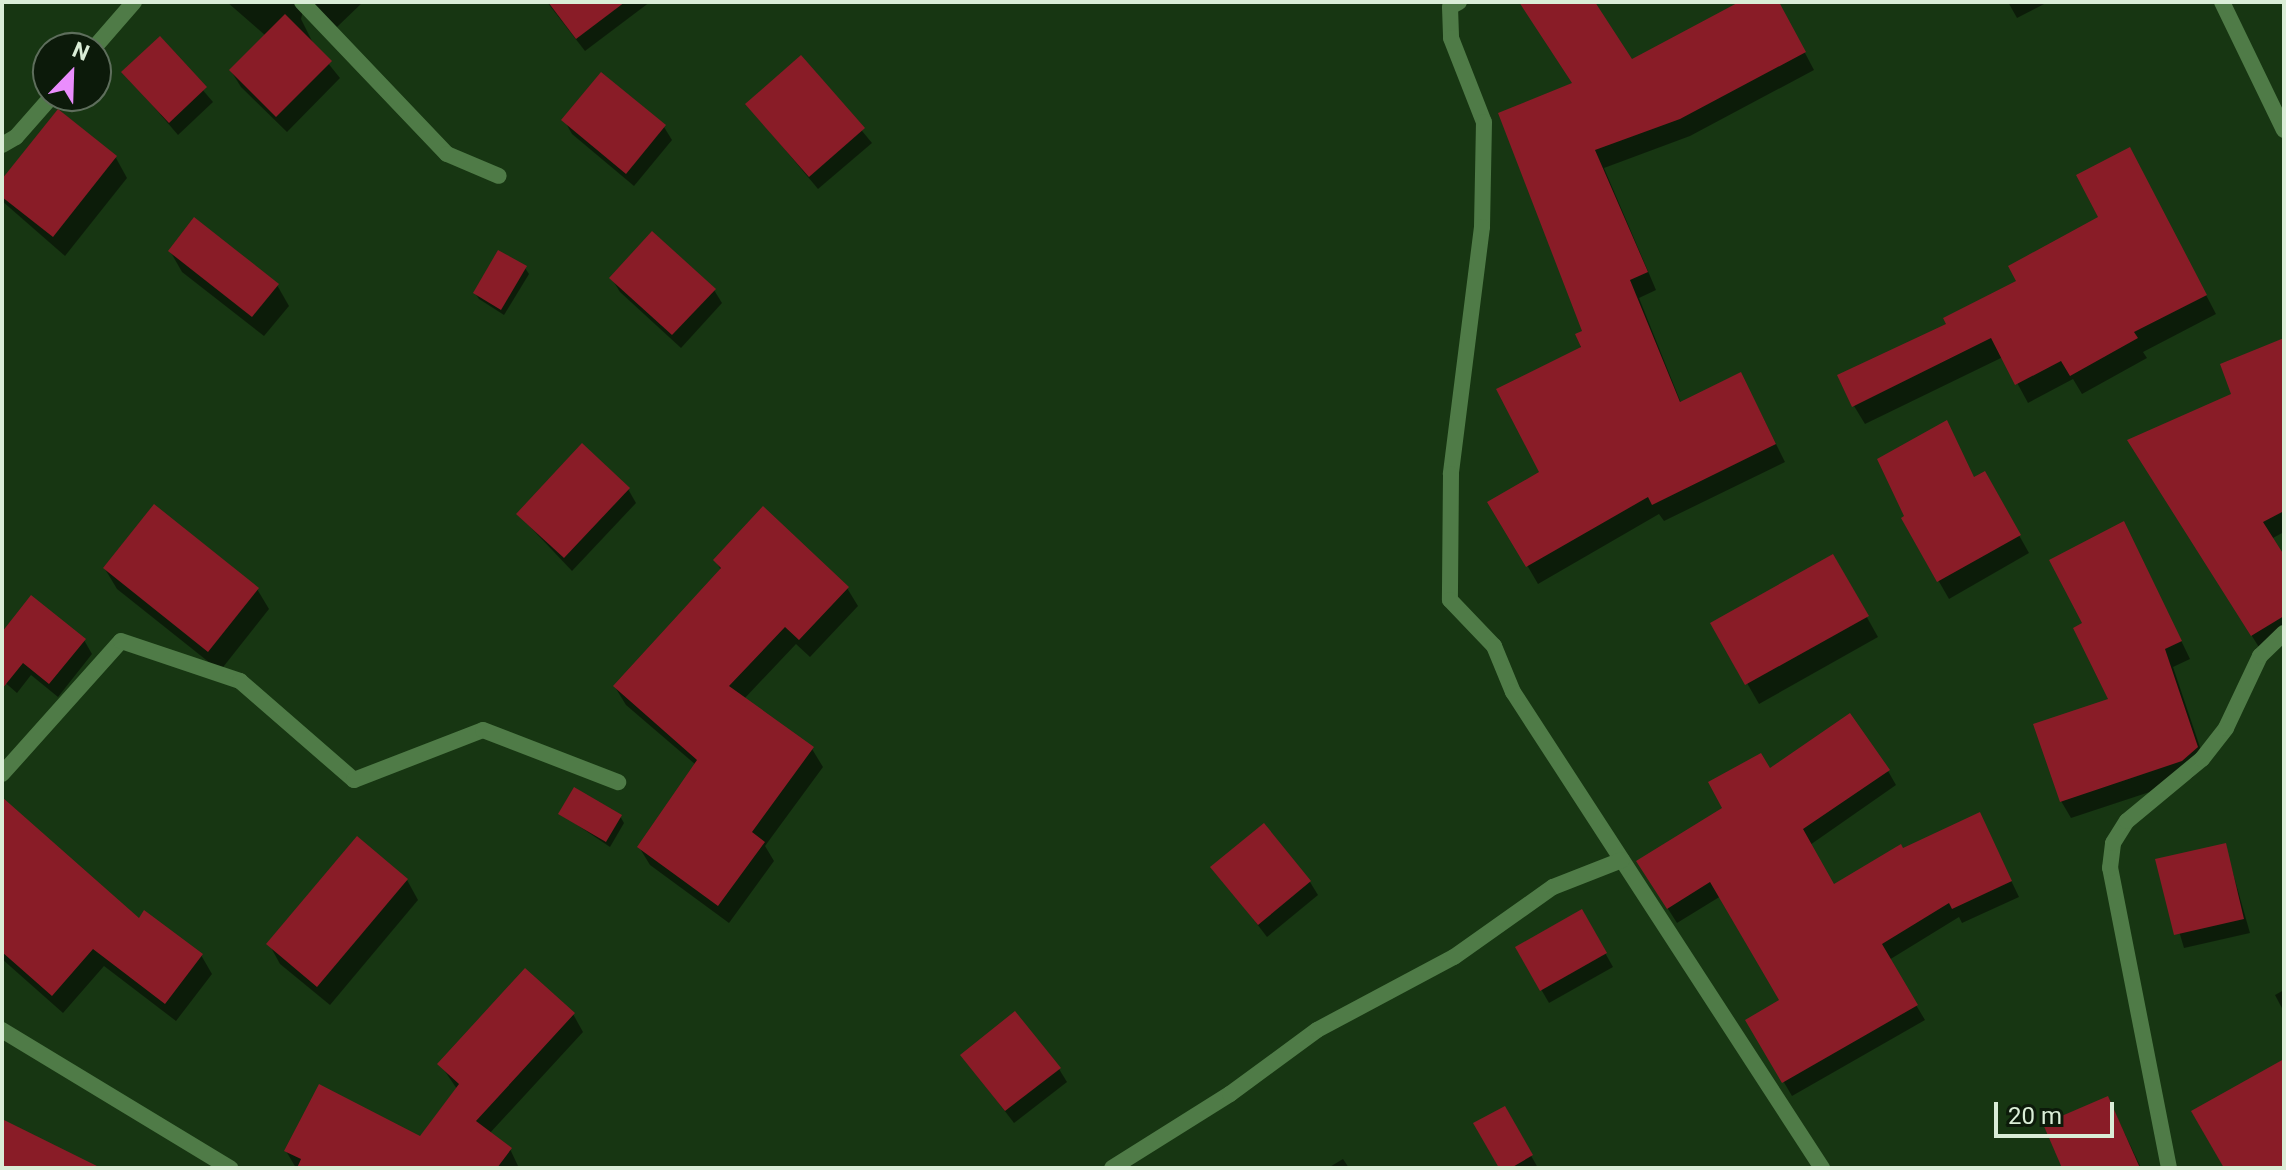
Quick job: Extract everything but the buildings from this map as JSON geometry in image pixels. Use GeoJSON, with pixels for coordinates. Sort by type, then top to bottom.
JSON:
{"type":"FeatureCollection","features":[{"type":"Feature","properties":{"kind":"street"},"geometry":{"type":"LineString","coordinates":[[108,32],[134,2]]}},
{"type":"Feature","properties":{"kind":"street"},"geometry":{"type":"LineString","coordinates":[[302,2],[447,154],[499,176]]}},
{"type":"Feature","properties":{"kind":"street"},"geometry":{"type":"LineString","coordinates":[[1459,2],[1450,7],[1451,38],[1484,122],[1482,227],[1451,474],[1450,600],[1494,646],[1513,692],[1822,1168]]}},
{"type":"Feature","properties":{"kind":"street"},"geometry":{"type":"LineString","coordinates":[[2222,2],[2284,130]]}},
{"type":"Feature","properties":{"kind":"street"},"geometry":{"type":"LineString","coordinates":[[2,145],[16,137],[38,112]]}},
{"type":"Feature","properties":{"kind":"street"},"geometry":{"type":"LineString","coordinates":[[2169,1168],[2110,868],[2113,843],[2127,821],[2202,759],[2226,728],[2260,656],[2284,633]]}},
{"type":"Feature","properties":{"kind":"street"},"geometry":{"type":"LineString","coordinates":[[2,774],[121,641],[240,681],[354,780],[483,730],[618,782]]}},
{"type":"Feature","properties":{"kind":"street"},"geometry":{"type":"LineString","coordinates":[[1112,1168],[1230,1094],[1317,1030],[1454,957],[1553,887],[1622,860]]}},
{"type":"Feature","properties":{"kind":"street"},"geometry":{"type":"LineString","coordinates":[[2,1030],[230,1168]]}}]}
